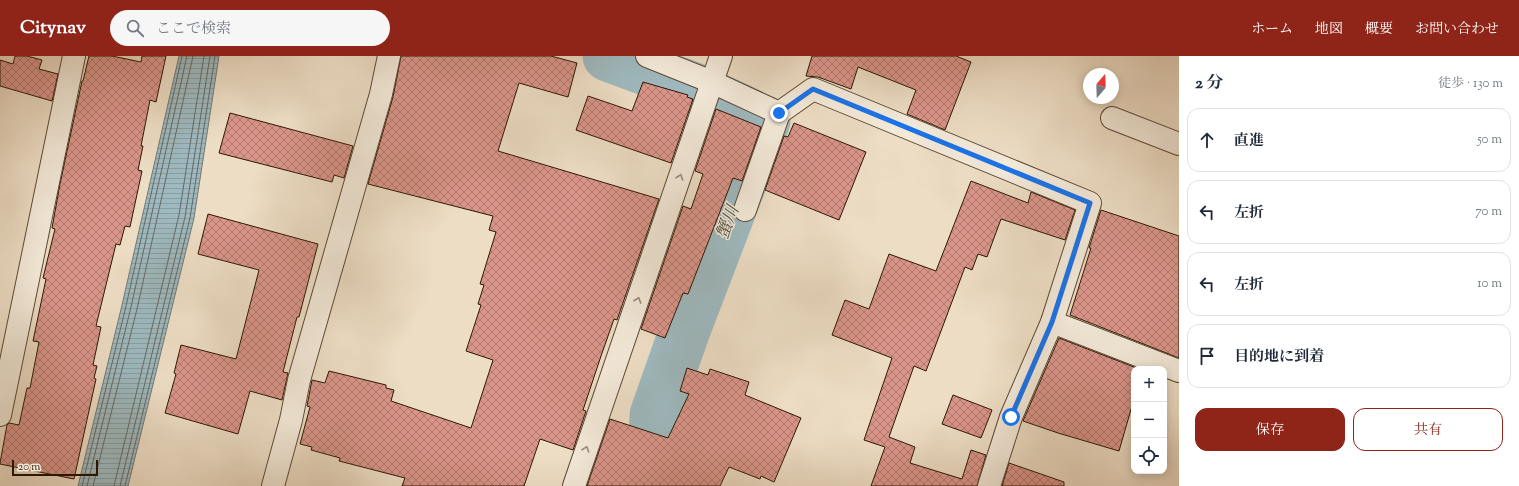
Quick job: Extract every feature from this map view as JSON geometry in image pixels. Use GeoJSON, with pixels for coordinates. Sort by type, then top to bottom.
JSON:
{"type":"FeatureCollection","features":[{"type":"Feature","properties":{"kind":"street"},"geometry":{"type":"LineString","coordinates":[[0,415],[74,56]]}},
{"type":"Feature","properties":{"kind":"street"},"geometry":{"type":"LineString","coordinates":[[273,486],[291,420],[299,380],[378,101],[389,56]]}},
{"type":"Feature","properties":{"kind":"street"},"geometry":{"type":"LineString","coordinates":[[647,56],[712,82],[779,113]]}},
{"type":"Feature","properties":{"kind":"street"},"geometry":{"type":"LineString","coordinates":[[574,486],[721,56]]}},
{"type":"Feature","properties":{"kind":"street"},"geometry":{"type":"LineString","coordinates":[[745,210],[779,113],[813,89],[1090,203],[1052,322],[1011,417],[989,486]]}},
{"type":"Feature","properties":{"kind":"street"},"geometry":{"type":"LineString","coordinates":[[1112,118],[1179,144]]}},
{"type":"Feature","properties":{"kind":"street"},"geometry":{"type":"LineString","coordinates":[[1052,322],[1179,371]]}},
{"type":"Feature","properties":{"kind":"water"},"geometry":{"type":"Polygon","coordinates":[[[179,56],[219,56],[194,218],[128,486],[78,486],[122,305],[179,56]]]}},
{"type":"Feature","properties":{"kind":"building"},"geometry":{"type":"Polygon","coordinates":[[[15,56],[27,56],[42,60],[39,69],[58,74],[52,101],[0,86],[0,60],[13,64],[15,56]]]}},
{"type":"Feature","properties":{"kind":"building"},"geometry":{"type":"Polygon","coordinates":[[[89,56],[112,56],[141,62],[142,56],[166,56],[156,102],[150,100],[138,170],[142,171],[130,227],[125,226],[120,245],[116,244],[96,326],[101,327],[93,365],[97,366],[94,378],[96,379],[74,479],[0,463],[7,425],[9,423],[19,425],[27,388],[30,388],[39,342],[33,341],[46,279],[43,278],[55,229],[52,228],[60,184],[82,81],[89,56]]]}},
{"type":"Feature","properties":{"kind":"building"},"geometry":{"type":"Polygon","coordinates":[[[401,56],[551,56],[577,63],[568,97],[519,83],[498,151],[659,199],[617,320],[614,319],[601,356],[583,410],[586,411],[573,450],[540,439],[524,486],[402,486],[405,478],[339,461],[340,458],[311,450],[312,447],[300,444],[310,407],[307,406],[312,380],[325,383],[329,371],[386,385],[386,388],[394,390],[391,401],[471,428],[493,360],[466,351],[481,305],[478,304],[484,285],[480,284],[496,232],[489,230],[493,216],[368,184],[393,97],[401,56]]]}},
{"type":"Feature","properties":{"kind":"building"},"geometry":{"type":"Polygon","coordinates":[[[812,56],[956,56],[971,62],[945,130],[907,114],[916,90],[858,67],[851,89],[818,77],[806,76],[812,56]]]}},
{"type":"Feature","properties":{"kind":"building"},"geometry":{"type":"Polygon","coordinates":[[[643,82],[688,95],[687,97],[693,99],[671,163],[576,130],[588,96],[632,111],[643,82]]]}},
{"type":"Feature","properties":{"kind":"building"},"geometry":{"type":"Polygon","coordinates":[[[716,109],[761,127],[742,181],[733,178],[688,294],[683,293],[665,338],[641,329],[683,206],[691,209],[703,174],[695,171],[716,109]]]}},
{"type":"Feature","properties":{"kind":"building"},"geometry":{"type":"Polygon","coordinates":[[[230,113],[353,146],[344,178],[334,175],[332,182],[219,153],[230,113]]]}},
{"type":"Feature","properties":{"kind":"building"},"geometry":{"type":"Polygon","coordinates":[[[794,123],[866,152],[839,220],[765,190],[784,136],[788,137],[794,123]]]}},
{"type":"Feature","properties":{"kind":"building"},"geometry":{"type":"Polygon","coordinates":[[[971,181],[1028,203],[1031,192],[1075,210],[1065,240],[1001,219],[987,257],[978,254],[972,270],[965,267],[926,371],[914,366],[889,437],[915,447],[910,463],[962,479],[971,450],[986,455],[977,486],[871,486],[885,447],[864,440],[892,358],[832,335],[845,300],[869,309],[889,254],[936,271],[971,181]]]}},
{"type":"Feature","properties":{"kind":"building"},"geometry":{"type":"Polygon","coordinates":[[[1101,210],[1179,236],[1179,358],[1070,315],[1101,210]]]}},
{"type":"Feature","properties":{"kind":"building"},"geometry":{"type":"Polygon","coordinates":[[[208,214],[318,244],[283,372],[288,373],[282,400],[250,391],[238,434],[165,413],[176,374],[174,373],[181,345],[236,359],[259,270],[198,254],[208,214]]]}},
{"type":"Feature","properties":{"kind":"building"},"geometry":{"type":"Polygon","coordinates":[[[1059,338],[1131,366],[1131,409],[1119,451],[1023,421],[1059,338]]]}},
{"type":"Feature","properties":{"kind":"building"},"geometry":{"type":"Polygon","coordinates":[[[687,368],[708,375],[710,369],[749,382],[745,395],[801,418],[774,482],[761,476],[760,479],[729,467],[720,486],[587,486],[610,419],[668,438],[689,394],[680,391],[687,368]]]}},
{"type":"Feature","properties":{"kind":"building"},"geometry":{"type":"Polygon","coordinates":[[[953,395],[992,410],[981,438],[942,424],[953,395]]]}},
{"type":"Feature","properties":{"kind":"building"},"geometry":{"type":"Polygon","coordinates":[[[1009,463],[1064,482],[1064,486],[1002,486],[1009,463]]]}},
{"type":"Feature","properties":{"kind":"waterway","name":"蟹川"},"geometry":{"type":"LineString","coordinates":[[608,56],[697,89],[765,121],[686,327],[655,415],[653,466],[646,486]]}},
{"type":"Feature","properties":{"kind":"route"},"geometry":{"type":"LineString","coordinates":[[779,113],[813,89],[1090,203],[1052,322],[1011,417]]}}]}
